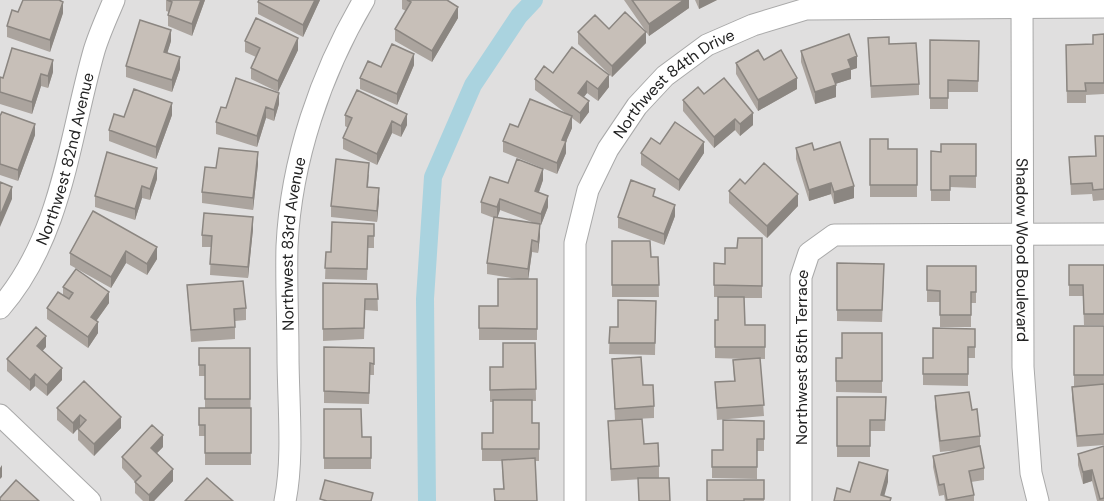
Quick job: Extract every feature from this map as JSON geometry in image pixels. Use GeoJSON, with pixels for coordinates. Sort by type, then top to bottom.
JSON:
{"type":"FeatureCollection","features":[{"type":"Feature","properties":{"kind":"street","name":"Northwest 82nd Avenue"},"geometry":{"type":"LineString","coordinates":[[0,308],[33,262],[52,219],[94,49],[114,0]]}},
{"type":"Feature","properties":{"kind":"street","name":"Northwest 83rd Avenue"},"geometry":{"type":"LineString","coordinates":[[285,501],[288,487],[289,441],[287,244],[297,168],[317,98],[345,33],[364,0]]}},
{"type":"Feature","properties":{"kind":"street","name":"Northwest 84th Drive"},"geometry":{"type":"LineString","coordinates":[[575,501],[575,243],[588,190],[608,149],[638,106],[665,76],[707,45],[753,25],[806,9],[1022,3],[1104,7]]}},
{"type":"Feature","properties":{"kind":"street","name":"Shadow Wood Boulevard"},"geometry":{"type":"LineString","coordinates":[[1022,3],[1023,367],[1031,473],[1038,501]]}},
{"type":"Feature","properties":{"kind":"street","name":"Northwest 85th Terrace"},"geometry":{"type":"LineString","coordinates":[[801,501],[801,277],[809,253],[834,236],[1104,234]]}},
{"type":"Feature","properties":{"kind":"street"},"geometry":{"type":"LineString","coordinates":[[0,415],[90,501]]}},
{"type":"Feature","properties":{"kind":"shaded area"},"geometry":{"type":"Polygon","coordinates":[[[0,0],[1104,0],[1104,501],[0,501],[0,0]]]}},
{"type":"Feature","properties":{"kind":"building"},"geometry":{"type":"Polygon","coordinates":[[[23,0],[63,2],[50,40],[7,26],[12,10],[18,12],[23,0]]]}},
{"type":"Feature","properties":{"kind":"building"},"geometry":{"type":"Polygon","coordinates":[[[167,0],[201,0],[192,24],[168,15],[172,2],[167,0]]]}},
{"type":"Feature","properties":{"kind":"building"},"geometry":{"type":"Polygon","coordinates":[[[259,0],[315,0],[303,25],[258,2],[259,0]]]}},
{"type":"Feature","properties":{"kind":"building"},"geometry":{"type":"Polygon","coordinates":[[[407,0],[447,0],[458,7],[432,51],[395,29],[411,2],[407,0]]]}},
{"type":"Feature","properties":{"kind":"building"},"geometry":{"type":"Polygon","coordinates":[[[632,0],[684,0],[649,24],[632,0]]]}},
{"type":"Feature","properties":{"kind":"building"},"geometry":{"type":"Polygon","coordinates":[[[625,12],[646,32],[612,66],[578,32],[595,15],[609,29],[625,12]]]}},
{"type":"Feature","properties":{"kind":"building"},"geometry":{"type":"Polygon","coordinates":[[[256,18],[298,38],[278,81],[251,68],[260,48],[245,41],[256,18]]]}},
{"type":"Feature","properties":{"kind":"building"},"geometry":{"type":"Polygon","coordinates":[[[140,20],[171,30],[164,52],[180,57],[172,80],[126,66],[140,20]]]}},
{"type":"Feature","properties":{"kind":"building"},"geometry":{"type":"Polygon","coordinates":[[[849,34],[857,56],[848,60],[851,68],[832,74],[836,85],[815,92],[801,51],[849,34]]]}},
{"type":"Feature","properties":{"kind":"building"},"geometry":{"type":"Polygon","coordinates":[[[1104,34],[1104,83],[1085,83],[1086,91],[1067,91],[1066,45],[1093,44],[1093,35],[1104,34]]]}},
{"type":"Feature","properties":{"kind":"building"},"geometry":{"type":"Polygon","coordinates":[[[889,37],[889,44],[916,43],[919,84],[871,86],[868,38],[889,37]]]}},
{"type":"Feature","properties":{"kind":"building"},"geometry":{"type":"Polygon","coordinates":[[[930,40],[979,41],[978,81],[948,80],[948,98],[930,98],[930,40]]]}},
{"type":"Feature","properties":{"kind":"building"},"geometry":{"type":"Polygon","coordinates":[[[392,44],[414,54],[397,94],[360,78],[368,61],[381,67],[392,44]]]}},
{"type":"Feature","properties":{"kind":"building"},"geometry":{"type":"Polygon","coordinates":[[[572,47],[609,75],[598,89],[587,81],[578,93],[589,101],[580,113],[535,79],[544,66],[553,73],[572,47]]]}},
{"type":"Feature","properties":{"kind":"building"},"geometry":{"type":"Polygon","coordinates":[[[12,48],[53,60],[48,76],[41,74],[32,102],[0,92],[0,77],[3,78],[12,48]]]}},
{"type":"Feature","properties":{"kind":"building"},"geometry":{"type":"Polygon","coordinates":[[[758,50],[764,60],[781,50],[797,78],[758,100],[736,63],[758,50]]]}},
{"type":"Feature","properties":{"kind":"building"},"geometry":{"type":"Polygon","coordinates":[[[236,78],[279,93],[274,110],[266,107],[257,136],[216,122],[221,107],[226,108],[236,78]]]}},
{"type":"Feature","properties":{"kind":"building"},"geometry":{"type":"Polygon","coordinates":[[[724,78],[753,113],[740,124],[735,119],[714,137],[683,100],[698,87],[704,94],[724,78]]]}},
{"type":"Feature","properties":{"kind":"building"},"geometry":{"type":"Polygon","coordinates":[[[134,89],[172,103],[156,147],[109,130],[114,114],[124,117],[134,89]]]}},
{"type":"Feature","properties":{"kind":"building"},"geometry":{"type":"Polygon","coordinates":[[[357,90],[407,114],[401,126],[392,121],[377,154],[343,138],[352,118],[345,115],[357,90]]]}},
{"type":"Feature","properties":{"kind":"building"},"geometry":{"type":"Polygon","coordinates":[[[530,99],[572,116],[562,140],[566,141],[557,163],[503,141],[510,124],[518,127],[530,99]]]}},
{"type":"Feature","properties":{"kind":"building"},"geometry":{"type":"Polygon","coordinates":[[[2,112],[35,124],[18,170],[0,164],[0,116],[2,112]]]}},
{"type":"Feature","properties":{"kind":"building"},"geometry":{"type":"Polygon","coordinates":[[[675,122],[704,142],[679,180],[641,153],[651,138],[660,144],[675,122]]]}},
{"type":"Feature","properties":{"kind":"building"},"geometry":{"type":"Polygon","coordinates":[[[1095,136],[1104,136],[1104,189],[1093,190],[1092,183],[1071,184],[1069,157],[1096,156],[1095,136]]]}},
{"type":"Feature","properties":{"kind":"building"},"geometry":{"type":"Polygon","coordinates":[[[870,139],[888,139],[888,149],[917,149],[917,185],[870,185],[870,139]]]}},
{"type":"Feature","properties":{"kind":"building"},"geometry":{"type":"Polygon","coordinates":[[[840,142],[854,186],[834,192],[831,183],[809,190],[796,148],[812,143],[814,150],[840,142]]]}},
{"type":"Feature","properties":{"kind":"building"},"geometry":{"type":"Polygon","coordinates":[[[941,144],[976,144],[976,176],[950,176],[950,190],[931,190],[931,151],[941,152],[941,144]]]}},
{"type":"Feature","properties":{"kind":"building"},"geometry":{"type":"Polygon","coordinates":[[[219,148],[258,152],[253,198],[202,192],[205,167],[216,168],[219,148]]]}},
{"type":"Feature","properties":{"kind":"building"},"geometry":{"type":"Polygon","coordinates":[[[107,152],[157,168],[150,189],[142,186],[135,209],[95,196],[107,152]]]}},
{"type":"Feature","properties":{"kind":"building"},"geometry":{"type":"Polygon","coordinates":[[[336,159],[369,163],[367,187],[379,188],[377,211],[331,206],[336,159]]]}},
{"type":"Feature","properties":{"kind":"building"},"geometry":{"type":"Polygon","coordinates":[[[517,159],[543,169],[535,191],[548,196],[541,214],[500,199],[497,207],[481,202],[490,177],[508,183],[517,159]]]}},
{"type":"Feature","properties":{"kind":"building"},"geometry":{"type":"Polygon","coordinates":[[[764,163],[798,194],[767,226],[729,191],[740,179],[745,184],[764,163]]]}},
{"type":"Feature","properties":{"kind":"building"},"geometry":{"type":"Polygon","coordinates":[[[631,180],[655,189],[653,196],[675,205],[664,234],[618,217],[631,180]]]}},
{"type":"Feature","properties":{"kind":"building"},"geometry":{"type":"Polygon","coordinates":[[[0,182],[12,187],[0,216],[0,182]]]}},
{"type":"Feature","properties":{"kind":"building"},"geometry":{"type":"Polygon","coordinates":[[[93,211],[157,247],[147,264],[126,251],[111,277],[70,253],[93,211]]]}},
{"type":"Feature","properties":{"kind":"building"},"geometry":{"type":"Polygon","coordinates":[[[204,213],[253,217],[248,267],[210,264],[212,236],[202,235],[204,213]]]}},
{"type":"Feature","properties":{"kind":"building"},"geometry":{"type":"Polygon","coordinates":[[[494,217],[540,224],[538,242],[532,240],[528,269],[487,263],[494,217]]]}},
{"type":"Feature","properties":{"kind":"building"},"geometry":{"type":"Polygon","coordinates":[[[332,222],[374,224],[374,236],[368,236],[367,269],[325,268],[326,252],[331,252],[332,222]]]}},
{"type":"Feature","properties":{"kind":"building"},"geometry":{"type":"Polygon","coordinates":[[[738,238],[762,238],[762,286],[714,285],[714,263],[725,264],[725,248],[737,248],[738,238]]]}},
{"type":"Feature","properties":{"kind":"building"},"geometry":{"type":"Polygon","coordinates":[[[612,241],[650,241],[651,257],[658,257],[659,285],[612,285],[612,241]]]}},
{"type":"Feature","properties":{"kind":"building"},"geometry":{"type":"Polygon","coordinates":[[[837,263],[884,264],[882,310],[837,310],[837,263]]]}},
{"type":"Feature","properties":{"kind":"building"},"geometry":{"type":"Polygon","coordinates":[[[1069,265],[1104,265],[1104,314],[1084,314],[1083,285],[1069,285],[1069,265]]]}},
{"type":"Feature","properties":{"kind":"building"},"geometry":{"type":"Polygon","coordinates":[[[927,266],[976,266],[976,292],[971,292],[971,315],[940,315],[940,291],[927,290],[927,266]]]}},
{"type":"Feature","properties":{"kind":"building"},"geometry":{"type":"Polygon","coordinates":[[[76,269],[109,292],[91,317],[98,322],[88,337],[47,308],[58,292],[69,299],[73,293],[63,287],[76,269]]]}},
{"type":"Feature","properties":{"kind":"building"},"geometry":{"type":"Polygon","coordinates":[[[498,279],[537,279],[537,329],[479,328],[479,306],[498,306],[498,279]]]}},
{"type":"Feature","properties":{"kind":"building"},"geometry":{"type":"Polygon","coordinates":[[[243,281],[246,308],[234,309],[235,327],[191,330],[187,285],[243,281]]]}},
{"type":"Feature","properties":{"kind":"building"},"geometry":{"type":"Polygon","coordinates":[[[323,283],[377,284],[378,299],[365,299],[364,328],[323,329],[323,283]]]}},
{"type":"Feature","properties":{"kind":"building"},"geometry":{"type":"Polygon","coordinates":[[[718,297],[744,297],[745,325],[765,325],[765,347],[715,347],[718,297]]]}},
{"type":"Feature","properties":{"kind":"building"},"geometry":{"type":"Polygon","coordinates":[[[618,300],[656,301],[655,343],[609,343],[610,327],[618,327],[618,300]]]}},
{"type":"Feature","properties":{"kind":"building"},"geometry":{"type":"Polygon","coordinates":[[[1074,326],[1104,326],[1104,375],[1074,375],[1074,326]]]}},
{"type":"Feature","properties":{"kind":"building"},"geometry":{"type":"Polygon","coordinates":[[[36,327],[46,336],[37,346],[62,368],[47,385],[35,374],[30,380],[7,359],[36,327]]]}},
{"type":"Feature","properties":{"kind":"building"},"geometry":{"type":"Polygon","coordinates":[[[933,328],[975,329],[975,347],[968,347],[968,374],[923,374],[923,358],[933,358],[933,328]]]}},
{"type":"Feature","properties":{"kind":"building"},"geometry":{"type":"Polygon","coordinates":[[[842,333],[882,333],[882,381],[836,381],[836,358],[842,358],[842,333]]]}},
{"type":"Feature","properties":{"kind":"building"},"geometry":{"type":"Polygon","coordinates":[[[503,343],[535,343],[536,389],[490,390],[490,367],[503,367],[503,343]]]}},
{"type":"Feature","properties":{"kind":"building"},"geometry":{"type":"Polygon","coordinates":[[[324,347],[374,348],[374,364],[370,363],[369,393],[324,391],[324,347]]]}},
{"type":"Feature","properties":{"kind":"building"},"geometry":{"type":"Polygon","coordinates":[[[199,348],[250,348],[250,399],[205,399],[205,365],[199,365],[199,348]]]}},
{"type":"Feature","properties":{"kind":"building"},"geometry":{"type":"Polygon","coordinates":[[[641,357],[643,385],[653,385],[654,406],[615,409],[612,359],[641,357]]]}},
{"type":"Feature","properties":{"kind":"building"},"geometry":{"type":"Polygon","coordinates":[[[760,358],[764,405],[717,408],[715,382],[735,381],[733,360],[760,358]]]}},
{"type":"Feature","properties":{"kind":"building"},"geometry":{"type":"Polygon","coordinates":[[[84,381],[121,417],[94,444],[78,429],[86,420],[80,415],[73,423],[57,408],[84,381]]]}},
{"type":"Feature","properties":{"kind":"building"},"geometry":{"type":"Polygon","coordinates":[[[1104,384],[1104,434],[1077,436],[1072,387],[1104,384]]]}},
{"type":"Feature","properties":{"kind":"building"},"geometry":{"type":"Polygon","coordinates":[[[969,392],[972,410],[977,409],[980,436],[940,441],[935,396],[969,392]]]}},
{"type":"Feature","properties":{"kind":"building"},"geometry":{"type":"Polygon","coordinates":[[[837,397],[886,397],[885,420],[870,420],[870,446],[837,446],[837,397]]]}},
{"type":"Feature","properties":{"kind":"building"},"geometry":{"type":"Polygon","coordinates":[[[493,400],[532,400],[532,423],[539,423],[539,449],[482,449],[482,433],[493,433],[493,400]]]}},
{"type":"Feature","properties":{"kind":"building"},"geometry":{"type":"Polygon","coordinates":[[[199,408],[251,408],[251,453],[205,453],[205,425],[199,425],[199,408]]]}},
{"type":"Feature","properties":{"kind":"building"},"geometry":{"type":"Polygon","coordinates":[[[324,409],[361,409],[362,437],[371,437],[371,458],[324,458],[324,409]]]}},
{"type":"Feature","properties":{"kind":"building"},"geometry":{"type":"Polygon","coordinates":[[[642,419],[644,444],[658,443],[659,466],[611,469],[608,421],[642,419]]]}},
{"type":"Feature","properties":{"kind":"building"},"geometry":{"type":"Polygon","coordinates":[[[723,420],[764,421],[764,439],[757,439],[757,467],[712,467],[712,450],[723,450],[723,420]]]}},
{"type":"Feature","properties":{"kind":"building"},"geometry":{"type":"Polygon","coordinates":[[[152,425],[163,435],[151,448],[173,469],[149,495],[135,482],[141,476],[122,457],[152,425]]]}},
{"type":"Feature","properties":{"kind":"building"},"geometry":{"type":"Polygon","coordinates":[[[980,446],[984,468],[969,471],[974,495],[947,500],[944,484],[939,485],[933,456],[980,446]]]}},
{"type":"Feature","properties":{"kind":"building"},"geometry":{"type":"Polygon","coordinates":[[[1104,446],[1104,498],[1100,499],[1092,470],[1083,472],[1078,454],[1104,446]]]}},
{"type":"Feature","properties":{"kind":"building"},"geometry":{"type":"Polygon","coordinates":[[[535,458],[537,501],[495,501],[494,489],[504,489],[502,460],[535,458]]]}},
{"type":"Feature","properties":{"kind":"building"},"geometry":{"type":"Polygon","coordinates":[[[859,462],[888,470],[881,495],[891,498],[890,501],[834,501],[837,488],[850,492],[859,462]]]}},
{"type":"Feature","properties":{"kind":"building"},"geometry":{"type":"Polygon","coordinates":[[[207,478],[233,501],[185,501],[207,478]]]}},
{"type":"Feature","properties":{"kind":"building"},"geometry":{"type":"Polygon","coordinates":[[[638,478],[669,478],[670,501],[639,501],[638,478]]]}},
{"type":"Feature","properties":{"kind":"building"},"geometry":{"type":"Polygon","coordinates":[[[16,480],[39,501],[0,501],[0,498],[16,480]]]}},
{"type":"Feature","properties":{"kind":"building"},"geometry":{"type":"Polygon","coordinates":[[[325,480],[373,493],[371,501],[320,499],[325,480]]]}},
{"type":"Feature","properties":{"kind":"building"},"geometry":{"type":"Polygon","coordinates":[[[707,480],[764,480],[764,499],[707,501],[707,480]]]}},
{"type":"Feature","properties":{"kind":"waterway"},"geometry":{"type":"LineString","coordinates":[[427,501],[425,299],[433,177],[473,85],[519,16],[534,0]]}}]}
